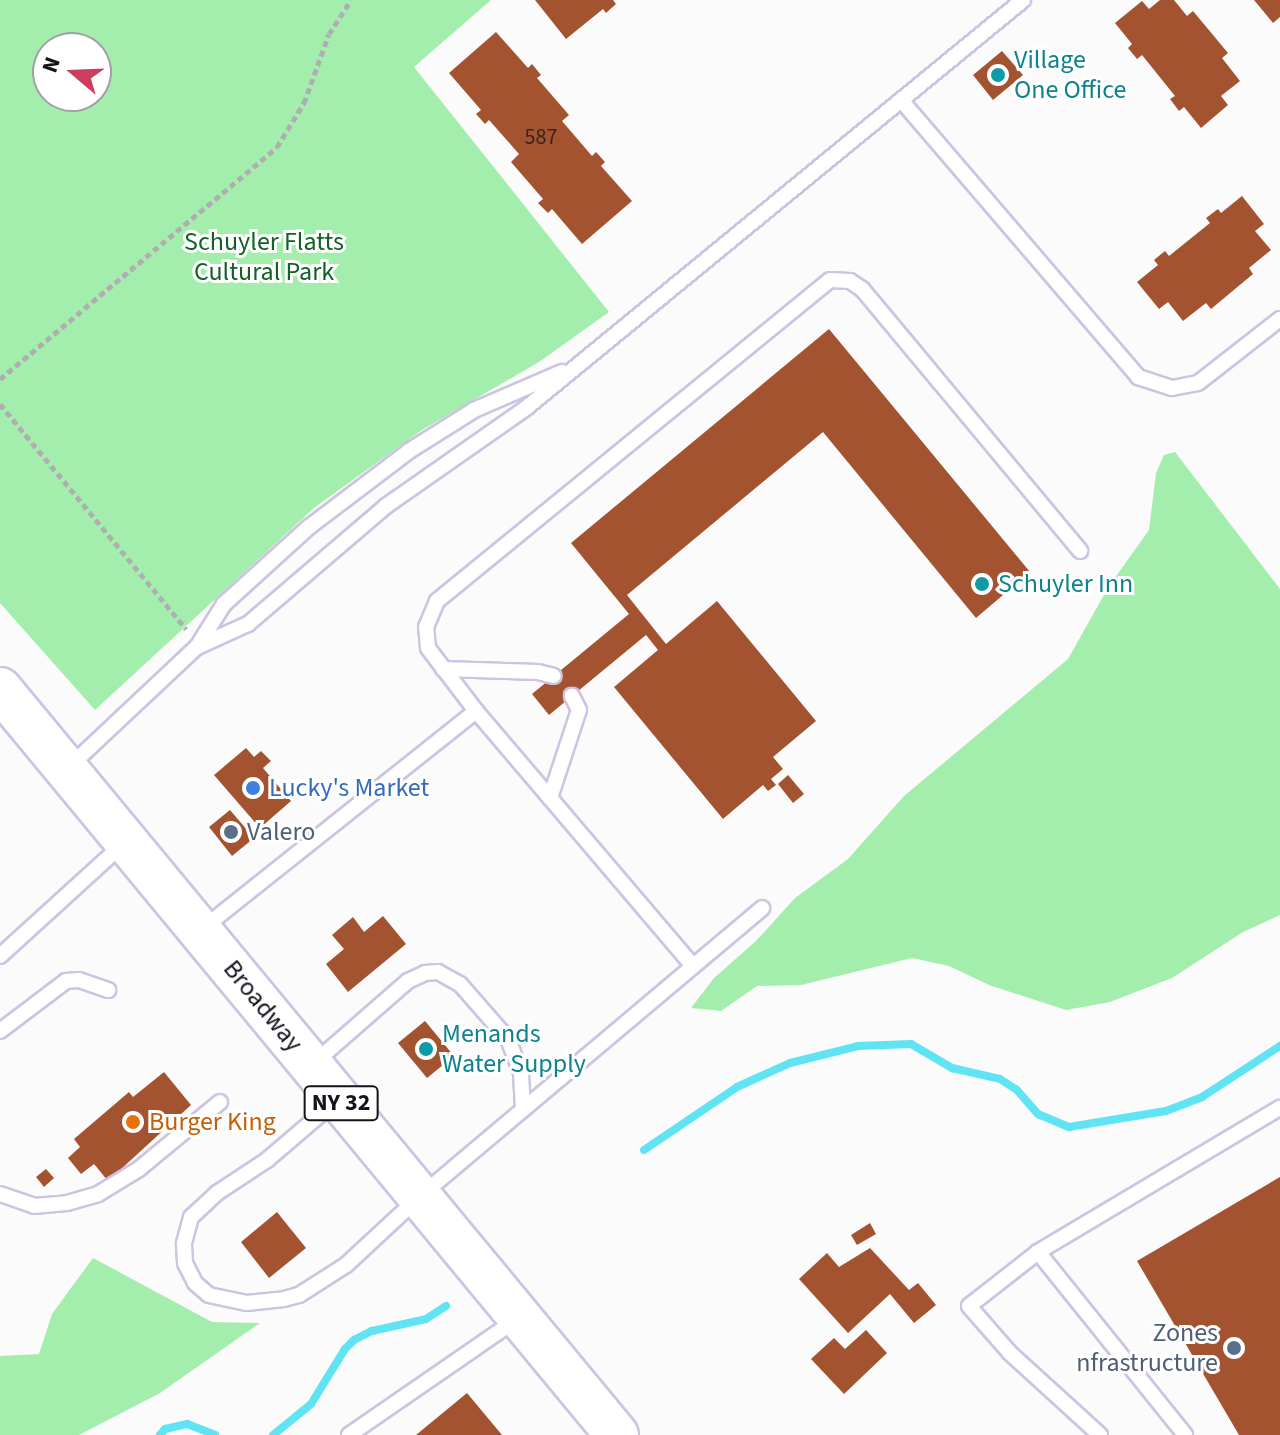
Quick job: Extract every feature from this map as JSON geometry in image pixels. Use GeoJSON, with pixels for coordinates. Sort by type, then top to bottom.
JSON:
{"type":"FeatureCollection","features":[{"type":"Feature","properties":{"kind":"main road","name":"Broadway"},"geometry":{"type":"LineString","coordinates":[[0,689],[617,1435]]}},
{"type":"Feature","properties":{"kind":"lane"},"geometry":{"type":"LineString","coordinates":[[197,647],[248,624],[386,506],[483,441],[1023,0]]}},
{"type":"Feature","properties":{"kind":"lane"},"geometry":{"type":"LineString","coordinates":[[901,100],[1138,377],[1172,388],[1198,383],[1280,319]]}},
{"type":"Feature","properties":{"kind":"lane"},"geometry":{"type":"LineString","coordinates":[[693,966],[476,711],[428,648],[426,634],[430,613],[437,601],[821,285],[835,279],[850,281],[862,289],[1080,551]]}},
{"type":"Feature","properties":{"kind":"lane"},"geometry":{"type":"LineString","coordinates":[[67,769],[197,647],[224,604],[350,494],[409,451],[474,410],[512,390],[570,369]]}},
{"type":"Feature","properties":{"kind":"lane"},"geometry":{"type":"LineString","coordinates":[[443,669],[538,672],[554,676]]}},
{"type":"Feature","properties":{"kind":"lane"},"geometry":{"type":"LineString","coordinates":[[550,798],[579,710],[572,696]]}},
{"type":"Feature","properties":{"kind":"lane"},"geometry":{"type":"LineString","coordinates":[[201,930],[476,711]]}},
{"type":"Feature","properties":{"kind":"lane"},"geometry":{"type":"LineString","coordinates":[[0,956],[127,840]]}},
{"type":"Feature","properties":{"kind":"lane"},"geometry":{"type":"LineString","coordinates":[[338,1100],[267,1160],[196,1210],[184,1244],[185,1263],[195,1283],[209,1295],[227,1301],[266,1303],[299,1295],[346,1265],[418,1198],[762,908]]}},
{"type":"Feature","properties":{"kind":"lane"},"geometry":{"type":"LineString","coordinates":[[311,1066],[408,981],[425,973],[438,972],[456,980],[508,1039],[521,1073],[523,1109]]}},
{"type":"Feature","properties":{"kind":"lane"},"geometry":{"type":"LineString","coordinates":[[0,1031],[66,981],[79,980],[108,990]]}},
{"type":"Feature","properties":{"kind":"lane"},"geometry":{"type":"LineString","coordinates":[[0,1194],[34,1206],[67,1203],[98,1194],[139,1169],[220,1102]]}},
{"type":"Feature","properties":{"kind":"lane"},"geometry":{"type":"LineString","coordinates":[[1100,1435],[1010,1353],[969,1306],[1038,1252],[1280,1108]]}},
{"type":"Feature","properties":{"kind":"lane"},"geometry":{"type":"LineString","coordinates":[[1038,1252],[1185,1435]]}},
{"type":"Feature","properties":{"kind":"lane"},"geometry":{"type":"LineString","coordinates":[[349,1435],[518,1319]]}},
{"type":"Feature","properties":{"kind":"path"},"geometry":{"type":"LineString","coordinates":[[0,379],[277,147],[304,103],[329,34],[351,0]]}},
{"type":"Feature","properties":{"kind":"path"},"geometry":{"type":"LineString","coordinates":[[0,404],[182,621],[197,647]]}},
{"type":"Feature","properties":{"kind":"green space","name":"Schuyler Flatts Cultural Park"},"geometry":{"type":"Polygon","coordinates":[[[0,0],[491,0],[414,67],[609,312],[539,362],[422,430],[314,508],[95,710],[0,603],[0,0]]]}},
{"type":"Feature","properties":{"kind":"green space"},"geometry":{"type":"Polygon","coordinates":[[[1175,452],[1280,589],[1280,915],[1243,932],[1172,978],[1110,1002],[1066,1010],[989,985],[949,966],[912,958],[801,985],[757,986],[721,1011],[691,1008],[714,978],[756,941],[795,898],[848,859],[904,796],[1068,659],[1109,586],[1149,530],[1156,473],[1164,455],[1175,452]]]}},
{"type":"Feature","properties":{"kind":"green space"},"geometry":{"type":"Polygon","coordinates":[[[93,1258],[212,1322],[260,1323],[160,1393],[79,1435],[0,1435],[0,1356],[39,1354],[52,1314],[93,1258]]]}},
{"type":"Feature","properties":{"kind":"building"},"geometry":{"type":"Polygon","coordinates":[[[535,0],[613,0],[616,4],[606,13],[603,9],[566,39],[535,0]]]}},
{"type":"Feature","properties":{"kind":"building"},"geometry":{"type":"Polygon","coordinates":[[[1160,0],[1174,0],[1187,16],[1193,11],[1228,53],[1222,58],[1240,81],[1221,96],[1228,105],[1201,128],[1184,107],[1179,111],[1170,99],[1175,96],[1142,55],[1137,59],[1128,48],[1132,44],[1115,23],[1142,1],[1149,9],[1160,0]]]}},
{"type":"Feature","properties":{"kind":"building"},"geometry":{"type":"Polygon","coordinates":[[[1254,0],[1280,0],[1280,17],[1273,23],[1254,0]]]}},
{"type":"Feature","properties":{"kind":"building"},"geometry":{"type":"Polygon","coordinates":[[[496,32],[528,68],[532,64],[541,75],[537,78],[569,115],[562,121],[592,156],[596,152],[605,162],[601,166],[632,201],[582,244],[552,209],[548,213],[538,203],[543,199],[511,162],[519,154],[489,120],[485,124],[476,114],[481,110],[449,73],[496,32]]]}},
{"type":"Feature","properties":{"kind":"building","name":"Village One Office"},"geometry":{"type":"Polygon","coordinates":[[[1002,51],[1023,75],[993,100],[973,75],[1002,51]]]}},
{"type":"Feature","properties":{"kind":"building"},"geometry":{"type":"Polygon","coordinates":[[[1242,196],[1264,224],[1255,231],[1271,250],[1249,268],[1253,274],[1211,309],[1206,303],[1183,321],[1168,302],[1159,309],[1137,282],[1158,265],[1154,260],[1165,251],[1169,256],[1210,223],[1206,218],[1218,209],[1221,213],[1242,196]]]}},
{"type":"Feature","properties":{"kind":"building","name":"Schuyler Inn"},"geometry":{"type":"Polygon","coordinates":[[[829,329],[1030,572],[976,618],[823,432],[627,595],[666,644],[717,601],[816,721],[773,757],[783,769],[771,779],[776,785],[768,791],[763,785],[723,819],[614,687],[658,650],[646,635],[549,715],[532,694],[629,614],[571,543],[829,329]]]}},
{"type":"Feature","properties":{"kind":"building","name":"Lucky's Market"},"geometry":{"type":"Polygon","coordinates":[[[246,748],[254,757],[261,751],[271,761],[263,768],[291,801],[260,828],[214,775],[246,748]]]}},
{"type":"Feature","properties":{"kind":"building"},"geometry":{"type":"Polygon","coordinates":[[[788,775],[804,794],[793,803],[778,784],[788,775]]]}},
{"type":"Feature","properties":{"kind":"building"},"geometry":{"type":"Polygon","coordinates":[[[230,810],[254,838],[232,856],[209,827],[230,810]]]}},
{"type":"Feature","properties":{"kind":"building"},"geometry":{"type":"Polygon","coordinates":[[[383,916],[406,944],[348,992],[326,964],[344,949],[332,935],[353,917],[364,932],[383,916]]]}},
{"type":"Feature","properties":{"kind":"building","name":"Menands Water Supply"},"geometry":{"type":"Polygon","coordinates":[[[425,1021],[454,1056],[427,1078],[398,1043],[425,1021]]]}},
{"type":"Feature","properties":{"kind":"building","name":"Burger King"},"geometry":{"type":"Polygon","coordinates":[[[164,1072],[191,1105],[108,1181],[94,1164],[81,1174],[68,1158],[80,1147],[74,1139],[129,1092],[133,1097],[164,1072]]]}},
{"type":"Feature","properties":{"kind":"building"},"geometry":{"type":"Polygon","coordinates":[[[46,1169],[54,1178],[44,1187],[36,1177],[46,1169]]]}},
{"type":"Feature","properties":{"kind":"building","name":"Zones nfrastructure"},"geometry":{"type":"Polygon","coordinates":[[[1280,1177],[1280,1435],[1239,1435],[1137,1261],[1280,1177]]]}},
{"type":"Feature","properties":{"kind":"building"},"geometry":{"type":"Polygon","coordinates":[[[277,1212],[306,1248],[269,1278],[241,1242],[277,1212]]]}},
{"type":"Feature","properties":{"kind":"building"},"geometry":{"type":"Polygon","coordinates":[[[870,1223],[876,1234],[857,1245],[851,1235],[870,1223]]]}},
{"type":"Feature","properties":{"kind":"building"},"geometry":{"type":"Polygon","coordinates":[[[870,1248],[909,1290],[918,1283],[936,1305],[914,1323],[890,1294],[848,1333],[799,1279],[827,1253],[839,1267],[870,1248]]]}},
{"type":"Feature","properties":{"kind":"building"},"geometry":{"type":"Polygon","coordinates":[[[866,1330],[887,1353],[844,1394],[811,1359],[834,1338],[845,1349],[866,1330]]]}},
{"type":"Feature","properties":{"kind":"building"},"geometry":{"type":"Polygon","coordinates":[[[467,1393],[502,1435],[416,1435],[467,1393]]]}},
{"type":"Feature","properties":{"kind":"waterway"},"geometry":{"type":"LineString","coordinates":[[644,1150],[737,1087],[790,1063],[858,1046],[911,1044],[952,1068],[1000,1079],[1017,1090],[1038,1114],[1069,1127],[1166,1111],[1202,1097],[1280,1046]]}},
{"type":"Feature","properties":{"kind":"waterway"},"geometry":{"type":"LineString","coordinates":[[273,1435],[311,1404],[345,1349],[354,1340],[372,1331],[426,1319],[446,1306]]}},
{"type":"Feature","properties":{"kind":"waterway"},"geometry":{"type":"LineString","coordinates":[[160,1435],[165,1429],[187,1424],[215,1435]]}},
{"type":"Feature","properties":{"kind":"place","name":"Village One Office"},"geometry":{"type":"Point","coordinates":[998,75]}},
{"type":"Feature","properties":{"kind":"place","name":"Schuyler Inn"},"geometry":{"type":"Point","coordinates":[982,584]}},
{"type":"Feature","properties":{"kind":"place","name":"Lucky's Market"},"geometry":{"type":"Point","coordinates":[253,788]}},
{"type":"Feature","properties":{"kind":"place","name":"Valero"},"geometry":{"type":"Point","coordinates":[231,832]}},
{"type":"Feature","properties":{"kind":"place","name":"Menands Water Supply"},"geometry":{"type":"Point","coordinates":[426,1049]}},
{"type":"Feature","properties":{"kind":"place","name":"Burger King"},"geometry":{"type":"Point","coordinates":[133,1122]}},
{"type":"Feature","properties":{"kind":"place","name":"Zones nfrastructure"},"geometry":{"type":"Point","coordinates":[1234,1348]}}]}
